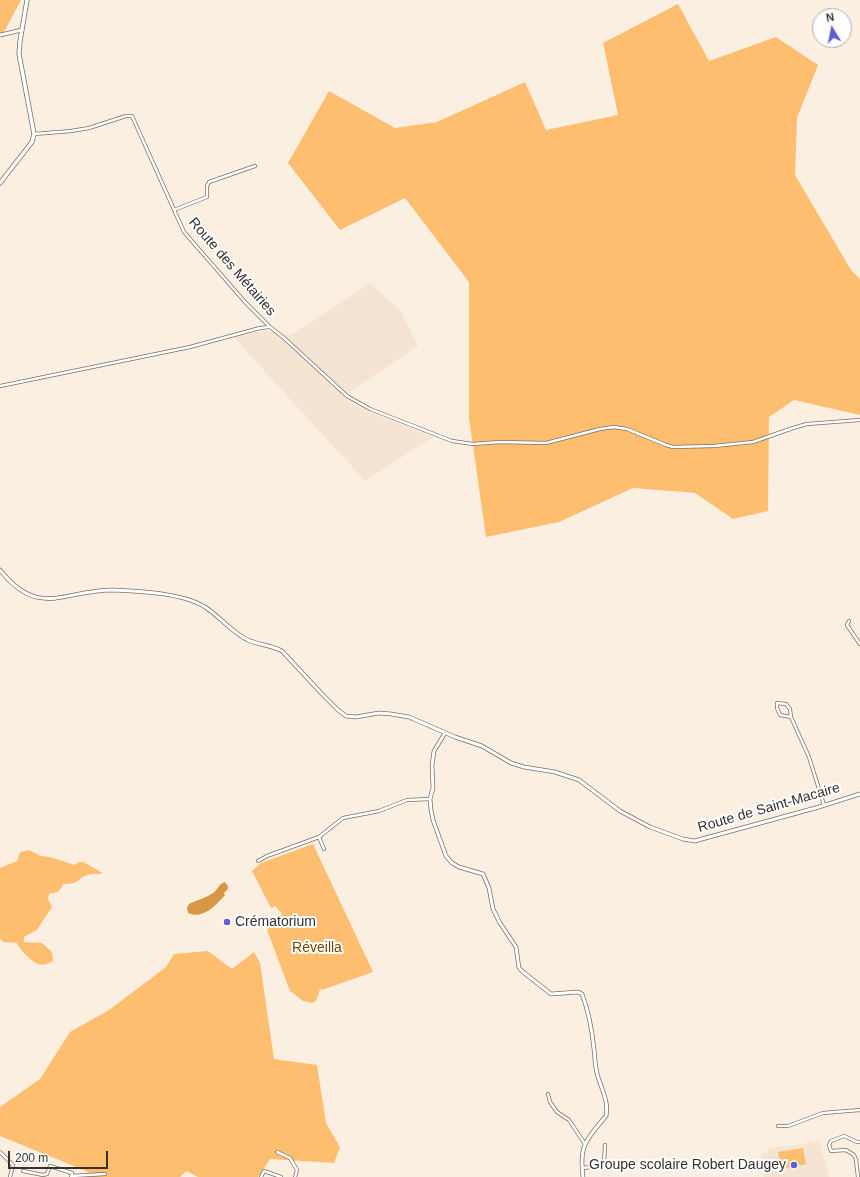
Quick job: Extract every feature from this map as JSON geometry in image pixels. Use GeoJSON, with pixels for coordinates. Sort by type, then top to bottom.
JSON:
{"type":"FeatureCollection","features":[{"type":"Feature","properties":{"kind":"main road"},"geometry":{"type":"LineString","coordinates":[[0,183],[32,142],[34,134],[20,60],[20,41],[27,0]]}},
{"type":"Feature","properties":{"kind":"street"},"geometry":{"type":"LineString","coordinates":[[0,35],[22,30]]}},
{"type":"Feature","properties":{"kind":"street","name":"Route des Métairies"},"geometry":{"type":"LineString","coordinates":[[34,134],[89,128],[126,116],[132,116],[184,232],[245,302],[270,327],[284,336],[347,396],[358,403],[438,436],[459,443],[472,444],[500,442],[546,443],[600,429],[614,427],[627,429],[673,447],[714,446],[753,442],[807,424],[860,420]]}},
{"type":"Feature","properties":{"kind":"street"},"geometry":{"type":"LineString","coordinates":[[174,210],[207,197],[206,186],[209,182],[255,166]]}},
{"type":"Feature","properties":{"kind":"street"},"geometry":{"type":"LineString","coordinates":[[0,386],[190,347],[260,328],[270,327]]}},
{"type":"Feature","properties":{"kind":"street","name":"Route de Saint-Macaire"},"geometry":{"type":"LineString","coordinates":[[0,570],[22,592],[40,598],[53,599],[94,591],[114,590],[166,594],[195,602],[213,613],[247,640],[282,651],[322,694],[346,716],[356,718],[380,713],[409,717],[445,733],[482,746],[512,763],[555,772],[579,780],[620,811],[650,827],[682,839],[695,841],[860,794]]}},
{"type":"Feature","properties":{"kind":"street"},"geometry":{"type":"LineString","coordinates":[[849,621],[847,625],[860,644]]}},
{"type":"Feature","properties":{"kind":"street"},"geometry":{"type":"LineString","coordinates":[[790,717],[780,715],[777,708],[777,703],[786,704],[790,709],[790,717],[809,757],[824,805]]}},
{"type":"Feature","properties":{"kind":"street"},"geometry":{"type":"LineString","coordinates":[[445,733],[434,751],[432,765],[433,788],[430,799],[433,820],[446,856],[452,863],[459,867],[483,874],[489,888],[493,909],[500,924],[516,947],[519,968],[551,994],[578,992],[582,994],[591,1024],[597,1076],[607,1104],[606,1116],[585,1142],[581,1156],[583,1177]]}},
{"type":"Feature","properties":{"kind":"street"},"geometry":{"type":"LineString","coordinates":[[258,861],[267,856],[319,837],[343,818],[379,811],[407,800],[430,799]]}},
{"type":"Feature","properties":{"kind":"street"},"geometry":{"type":"LineString","coordinates":[[319,837],[324,849]]}},
{"type":"Feature","properties":{"kind":"street"},"geometry":{"type":"LineString","coordinates":[[548,1094],[550,1102],[557,1112],[569,1120],[585,1142]]}},
{"type":"Feature","properties":{"kind":"street"},"geometry":{"type":"LineString","coordinates":[[778,1126],[788,1126],[824,1113],[860,1110]]}},
{"type":"Feature","properties":{"kind":"street"},"geometry":{"type":"LineString","coordinates":[[858,1177],[854,1155],[846,1150],[832,1151],[829,1145],[831,1141],[844,1136],[860,1142]]}},
{"type":"Feature","properties":{"kind":"street"},"geometry":{"type":"LineString","coordinates":[[582,1168],[600,1166],[604,1164],[605,1145]]}},
{"type":"Feature","properties":{"kind":"street"},"geometry":{"type":"LineString","coordinates":[[0,1152],[13,1166],[10,1177]]}},
{"type":"Feature","properties":{"kind":"street"},"geometry":{"type":"LineString","coordinates":[[277,1152],[290,1158],[297,1170],[295,1177]]}},
{"type":"Feature","properties":{"kind":"street"},"geometry":{"type":"LineString","coordinates":[[23,1171],[43,1175],[47,1174],[50,1166],[72,1175],[105,1174]]}},
{"type":"Feature","properties":{"kind":"street"},"geometry":{"type":"LineString","coordinates":[[261,1177],[264,1171],[281,1177]]}},
{"type":"Feature","properties":{"kind":"shaded area"},"geometry":{"type":"Polygon","coordinates":[[[370,283],[400,310],[418,346],[342,397],[367,411],[433,437],[365,481],[234,338],[260,331],[273,331],[290,336],[370,283]]]}},
{"type":"Feature","properties":{"kind":"shaded area"},"geometry":{"type":"Polygon","coordinates":[[[225,882],[228,889],[224,893],[225,895],[213,907],[199,915],[188,913],[187,908],[189,904],[215,892],[221,884],[225,882]]]}},
{"type":"Feature","properties":{"kind":"shaded area","name":"Groupe scolaire Robert Daugey"},"geometry":{"type":"Polygon","coordinates":[[[819,1140],[829,1177],[764,1177],[761,1153],[768,1153],[769,1148],[806,1144],[819,1140]]]}},
{"type":"Feature","properties":{"kind":"green space"},"geometry":{"type":"Polygon","coordinates":[[[0,0],[21,0],[3,34],[0,36],[0,0]]]}},
{"type":"Feature","properties":{"kind":"green space"},"geometry":{"type":"Polygon","coordinates":[[[678,4],[709,61],[776,37],[818,65],[797,118],[795,175],[851,270],[860,279],[860,415],[794,400],[769,417],[768,511],[733,519],[695,493],[633,488],[559,522],[486,537],[469,418],[469,282],[405,198],[340,230],[288,163],[329,91],[395,128],[437,122],[525,82],[546,130],[618,115],[603,43],[678,4]]]}},
{"type":"Feature","properties":{"kind":"green space","name":"Réveilla"},"geometry":{"type":"Polygon","coordinates":[[[313,844],[373,972],[322,990],[320,989],[316,1001],[313,1003],[303,1001],[290,991],[267,930],[282,914],[275,906],[271,908],[252,871],[261,863],[313,844]]]}},
{"type":"Feature","properties":{"kind":"green space"},"geometry":{"type":"Polygon","coordinates":[[[29,850],[41,856],[50,857],[75,865],[79,862],[83,862],[103,873],[87,875],[75,882],[64,884],[58,892],[49,894],[48,899],[52,907],[37,930],[24,937],[24,942],[42,943],[52,952],[53,961],[42,965],[30,959],[17,943],[3,942],[0,939],[0,868],[17,861],[20,852],[29,850]]]}},
{"type":"Feature","properties":{"kind":"green space"},"geometry":{"type":"Polygon","coordinates":[[[208,951],[232,969],[254,952],[260,963],[274,1059],[317,1065],[326,1123],[340,1147],[334,1163],[270,1159],[258,1177],[198,1177],[186,1171],[180,1177],[93,1177],[86,1171],[0,1136],[0,1107],[40,1079],[70,1032],[109,1010],[166,967],[174,954],[208,951]]]}},
{"type":"Feature","properties":{"kind":"green space"},"geometry":{"type":"Polygon","coordinates":[[[803,1148],[806,1164],[781,1169],[778,1152],[803,1148]]]}},
{"type":"Feature","properties":{"kind":"place","name":"Crématorium"},"geometry":{"type":"Point","coordinates":[227,922]}},
{"type":"Feature","properties":{"kind":"place","name":"Groupe scolaire Robert Daugey"},"geometry":{"type":"Point","coordinates":[794,1165]}}]}
